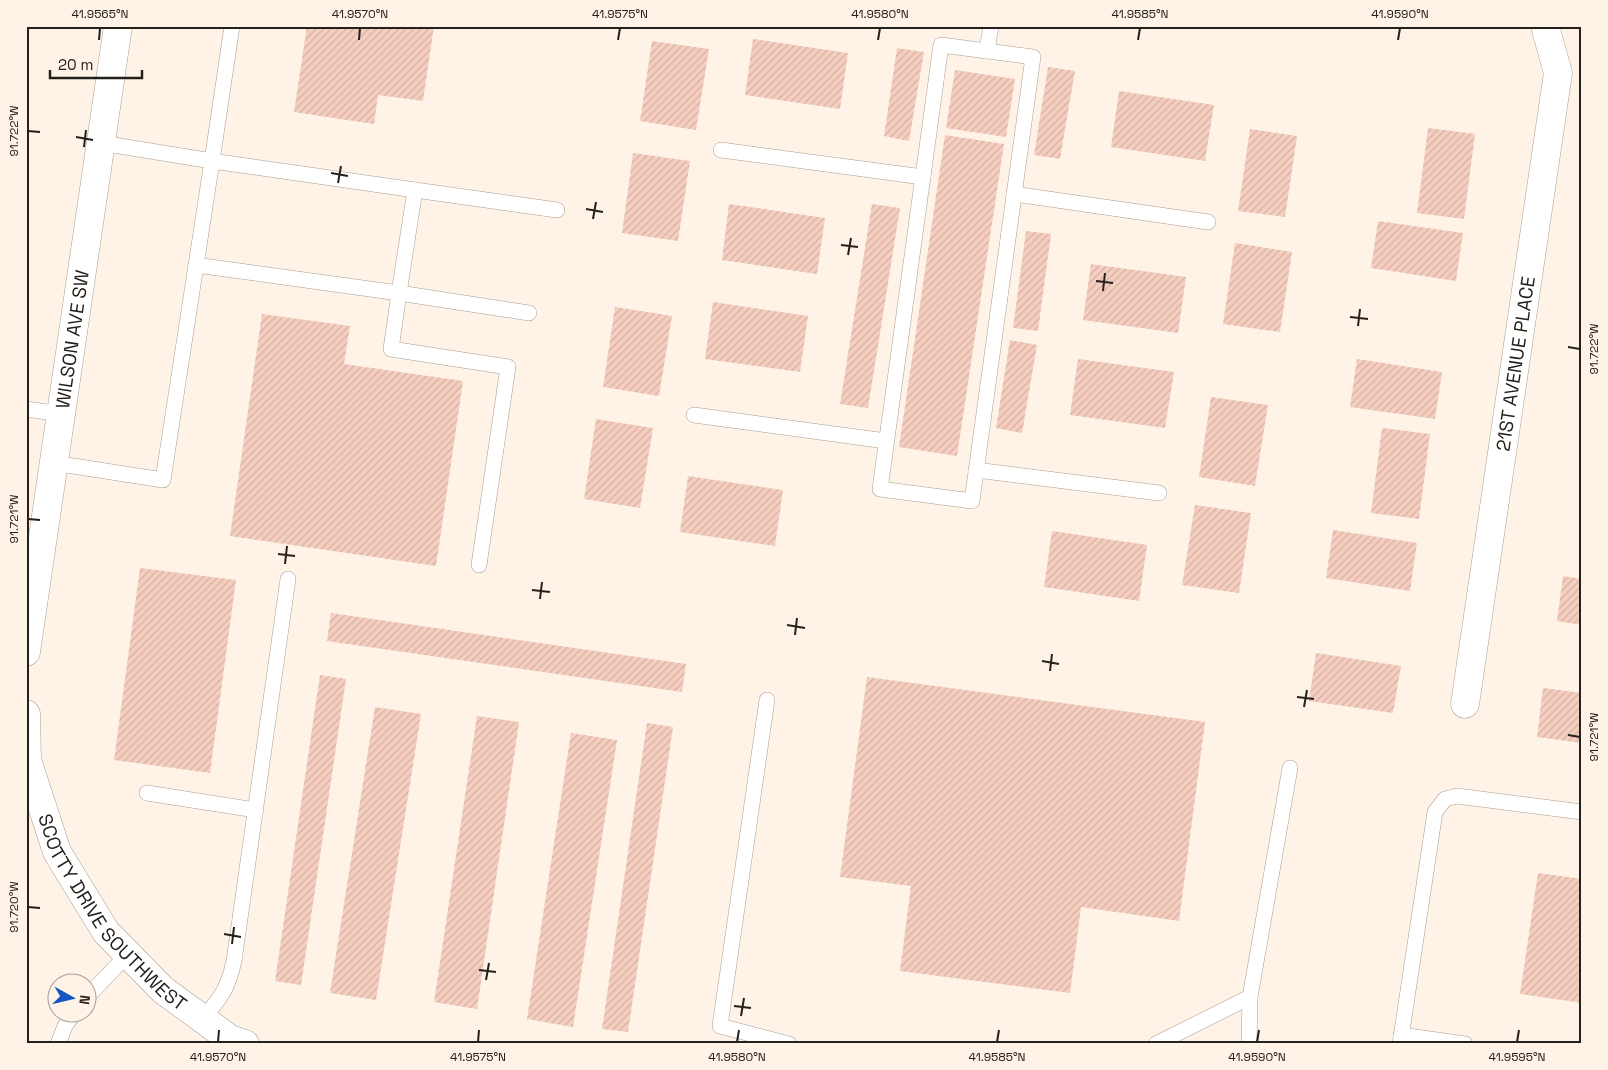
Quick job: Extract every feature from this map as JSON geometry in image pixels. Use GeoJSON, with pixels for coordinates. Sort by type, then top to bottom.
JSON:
{"type":"FeatureCollection","features":[{"type":"Feature","properties":{"kind":"street","name":"WILSON AVE SW"},"geometry":{"type":"LineString","coordinates":[[26,652],[118,26]]}},
{"type":"Feature","properties":{"kind":"street","name":"21ST AVENUE PLACE"},"geometry":{"type":"LineString","coordinates":[[1466,704],[1558,73],[1545,26]]}},
{"type":"Feature","properties":{"kind":"street","name":"SCOTTY DRIVE SOUTHWEST"},"geometry":{"type":"LineString","coordinates":[[26,714],[27,760],[57,852],[106,932],[163,990],[230,1039],[245,1044]]}},
{"type":"Feature","properties":{"kind":"lane"},"geometry":{"type":"LineString","coordinates":[[54,463],[163,480],[232,26]]}},
{"type":"Feature","properties":{"kind":"lane"},"geometry":{"type":"LineString","coordinates":[[987,51],[991,26]]}},
{"type":"Feature","properties":{"kind":"lane"},"geometry":{"type":"LineString","coordinates":[[941,44],[1033,57],[972,501],[880,489],[923,177],[941,44]]}},
{"type":"Feature","properties":{"kind":"lane"},"geometry":{"type":"LineString","coordinates":[[101,142],[212,161],[557,210]]}},
{"type":"Feature","properties":{"kind":"lane"},"geometry":{"type":"LineString","coordinates":[[720,150],[923,177]]}},
{"type":"Feature","properties":{"kind":"lane"},"geometry":{"type":"LineString","coordinates":[[415,190],[391,349],[508,367],[479,565]]}},
{"type":"Feature","properties":{"kind":"lane"},"geometry":{"type":"LineString","coordinates":[[1014,194],[1208,222]]}},
{"type":"Feature","properties":{"kind":"lane"},"geometry":{"type":"LineString","coordinates":[[196,264],[529,312]]}},
{"type":"Feature","properties":{"kind":"lane"},"geometry":{"type":"LineString","coordinates":[[26,409],[61,414]]}},
{"type":"Feature","properties":{"kind":"lane"},"geometry":{"type":"LineString","coordinates":[[694,415],[886,441]]}},
{"type":"Feature","properties":{"kind":"lane"},"geometry":{"type":"LineString","coordinates":[[976,470],[1159,493]]}},
{"type":"Feature","properties":{"kind":"lane"},"geometry":{"type":"LineString","coordinates":[[203,1019],[221,998],[229,982],[234,961],[288,578]]}},
{"type":"Feature","properties":{"kind":"lane"},"geometry":{"type":"LineString","coordinates":[[767,700],[720,1026],[789,1044]]}},
{"type":"Feature","properties":{"kind":"lane"},"geometry":{"type":"LineString","coordinates":[[1249,1044],[1250,997],[1290,768]]}},
{"type":"Feature","properties":{"kind":"lane"},"geometry":{"type":"LineString","coordinates":[[147,793],[256,810]]}},
{"type":"Feature","properties":{"kind":"lane"},"geometry":{"type":"LineString","coordinates":[[1465,1044],[1400,1039],[1435,812],[1445,798],[1457,796],[1582,812]]}},
{"type":"Feature","properties":{"kind":"lane"},"geometry":{"type":"LineString","coordinates":[[98,986],[128,954]]}},
{"type":"Feature","properties":{"kind":"lane"},"geometry":{"type":"LineString","coordinates":[[1156,1044],[1250,997]]}},
{"type":"Feature","properties":{"kind":"lane"},"geometry":{"type":"LineString","coordinates":[[58,1044],[68,1022]]}},
{"type":"Feature","properties":{"kind":"building"},"geometry":{"type":"Polygon","coordinates":[[[307,26],[434,26],[423,101],[378,95],[374,124],[294,112],[307,26]]]}},
{"type":"Feature","properties":{"kind":"building"},"geometry":{"type":"Polygon","coordinates":[[[753,39],[848,53],[840,109],[745,95],[753,39]]]}},
{"type":"Feature","properties":{"kind":"building"},"geometry":{"type":"Polygon","coordinates":[[[652,41],[709,49],[696,130],[640,121],[652,41]]]}},
{"type":"Feature","properties":{"kind":"building"},"geometry":{"type":"Polygon","coordinates":[[[897,48],[924,52],[909,141],[884,136],[897,48]]]}},
{"type":"Feature","properties":{"kind":"building"},"geometry":{"type":"Polygon","coordinates":[[[1048,67],[1075,71],[1060,159],[1034,155],[1048,67]]]}},
{"type":"Feature","properties":{"kind":"building"},"geometry":{"type":"Polygon","coordinates":[[[955,70],[1015,79],[1006,137],[946,128],[955,70]]]}},
{"type":"Feature","properties":{"kind":"building"},"geometry":{"type":"Polygon","coordinates":[[[1119,91],[1214,105],[1205,161],[1111,147],[1119,91]]]}},
{"type":"Feature","properties":{"kind":"building"},"geometry":{"type":"Polygon","coordinates":[[[1428,128],[1475,134],[1464,219],[1417,213],[1428,128]]]}},
{"type":"Feature","properties":{"kind":"building"},"geometry":{"type":"Polygon","coordinates":[[[1250,129],[1297,136],[1285,217],[1238,211],[1250,129]]]}},
{"type":"Feature","properties":{"kind":"building"},"geometry":{"type":"Polygon","coordinates":[[[945,135],[1004,144],[957,456],[899,447],[945,135]]]}},
{"type":"Feature","properties":{"kind":"building"},"geometry":{"type":"Polygon","coordinates":[[[633,153],[690,161],[678,241],[622,233],[633,153]]]}},
{"type":"Feature","properties":{"kind":"building"},"geometry":{"type":"Polygon","coordinates":[[[729,204],[825,218],[817,274],[722,260],[729,204]]]}},
{"type":"Feature","properties":{"kind":"building"},"geometry":{"type":"Polygon","coordinates":[[[872,204],[900,208],[868,408],[840,404],[872,204]]]}},
{"type":"Feature","properties":{"kind":"building"},"geometry":{"type":"Polygon","coordinates":[[[1378,221],[1463,233],[1456,281],[1371,268],[1378,221]]]}},
{"type":"Feature","properties":{"kind":"building"},"geometry":{"type":"Polygon","coordinates":[[[1026,231],[1051,234],[1038,331],[1013,328],[1026,231]]]}},
{"type":"Feature","properties":{"kind":"building"},"geometry":{"type":"Polygon","coordinates":[[[1235,243],[1292,252],[1280,332],[1223,324],[1235,243]]]}},
{"type":"Feature","properties":{"kind":"building"},"geometry":{"type":"Polygon","coordinates":[[[1091,264],[1186,277],[1178,333],[1083,320],[1091,264]]]}},
{"type":"Feature","properties":{"kind":"building"},"geometry":{"type":"Polygon","coordinates":[[[713,302],[808,316],[800,372],[705,359],[713,302]]]}},
{"type":"Feature","properties":{"kind":"building"},"geometry":{"type":"Polygon","coordinates":[[[615,307],[672,316],[659,396],[603,387],[615,307]]]}},
{"type":"Feature","properties":{"kind":"building"},"geometry":{"type":"Polygon","coordinates":[[[262,314],[350,326],[344,364],[463,381],[436,566],[230,536],[262,314]]]}},
{"type":"Feature","properties":{"kind":"building"},"geometry":{"type":"Polygon","coordinates":[[[1010,340],[1037,345],[1022,433],[996,428],[1010,340]]]}},
{"type":"Feature","properties":{"kind":"building"},"geometry":{"type":"Polygon","coordinates":[[[1078,359],[1174,372],[1165,428],[1070,415],[1078,359]]]}},
{"type":"Feature","properties":{"kind":"building"},"geometry":{"type":"Polygon","coordinates":[[[1357,359],[1442,372],[1435,419],[1350,407],[1357,359]]]}},
{"type":"Feature","properties":{"kind":"building"},"geometry":{"type":"Polygon","coordinates":[[[1211,397],[1268,405],[1255,486],[1199,477],[1211,397]]]}},
{"type":"Feature","properties":{"kind":"building"},"geometry":{"type":"Polygon","coordinates":[[[596,419],[653,428],[640,508],[584,499],[596,419]]]}},
{"type":"Feature","properties":{"kind":"building"},"geometry":{"type":"Polygon","coordinates":[[[1382,428],[1430,434],[1419,519],[1371,513],[1382,428]]]}},
{"type":"Feature","properties":{"kind":"building"},"geometry":{"type":"Polygon","coordinates":[[[688,476],[783,490],[775,546],[680,532],[688,476]]]}},
{"type":"Feature","properties":{"kind":"building"},"geometry":{"type":"Polygon","coordinates":[[[1195,505],[1251,513],[1239,593],[1182,585],[1195,505]]]}},
{"type":"Feature","properties":{"kind":"building"},"geometry":{"type":"Polygon","coordinates":[[[1333,530],[1417,543],[1410,591],[1326,578],[1333,530]]]}},
{"type":"Feature","properties":{"kind":"building"},"geometry":{"type":"Polygon","coordinates":[[[1052,531],[1147,545],[1139,601],[1044,587],[1052,531]]]}},
{"type":"Feature","properties":{"kind":"building"},"geometry":{"type":"Polygon","coordinates":[[[140,568],[236,580],[210,773],[114,760],[140,568]]]}},
{"type":"Feature","properties":{"kind":"building"},"geometry":{"type":"Polygon","coordinates":[[[1563,576],[1582,579],[1582,625],[1557,621],[1563,576]]]}},
{"type":"Feature","properties":{"kind":"building"},"geometry":{"type":"Polygon","coordinates":[[[331,613],[686,664],[682,692],[327,641],[331,613]]]}},
{"type":"Feature","properties":{"kind":"building"},"geometry":{"type":"Polygon","coordinates":[[[1316,653],[1401,666],[1393,713],[1309,701],[1316,653]]]}},
{"type":"Feature","properties":{"kind":"building"},"geometry":{"type":"Polygon","coordinates":[[[320,675],[346,679],[301,985],[275,981],[320,675]]]}},
{"type":"Feature","properties":{"kind":"building"},"geometry":{"type":"Polygon","coordinates":[[[867,677],[1205,722],[1179,921],[1081,907],[1070,993],[900,971],[911,886],[840,877],[867,677]]]}},
{"type":"Feature","properties":{"kind":"building"},"geometry":{"type":"Polygon","coordinates":[[[1543,688],[1582,693],[1582,743],[1537,737],[1543,688]]]}},
{"type":"Feature","properties":{"kind":"building"},"geometry":{"type":"Polygon","coordinates":[[[375,707],[421,714],[376,1000],[330,993],[375,707]]]}},
{"type":"Feature","properties":{"kind":"building"},"geometry":{"type":"Polygon","coordinates":[[[477,716],[519,722],[477,1009],[434,1002],[477,716]]]}},
{"type":"Feature","properties":{"kind":"building"},"geometry":{"type":"Polygon","coordinates":[[[647,723],[673,727],[628,1032],[602,1029],[647,723]]]}},
{"type":"Feature","properties":{"kind":"building"},"geometry":{"type":"Polygon","coordinates":[[[571,733],[617,740],[573,1027],[527,1019],[571,733]]]}},
{"type":"Feature","properties":{"kind":"building"},"geometry":{"type":"Polygon","coordinates":[[[1538,873],[1582,879],[1582,1003],[1520,994],[1538,873]]]}}]}
